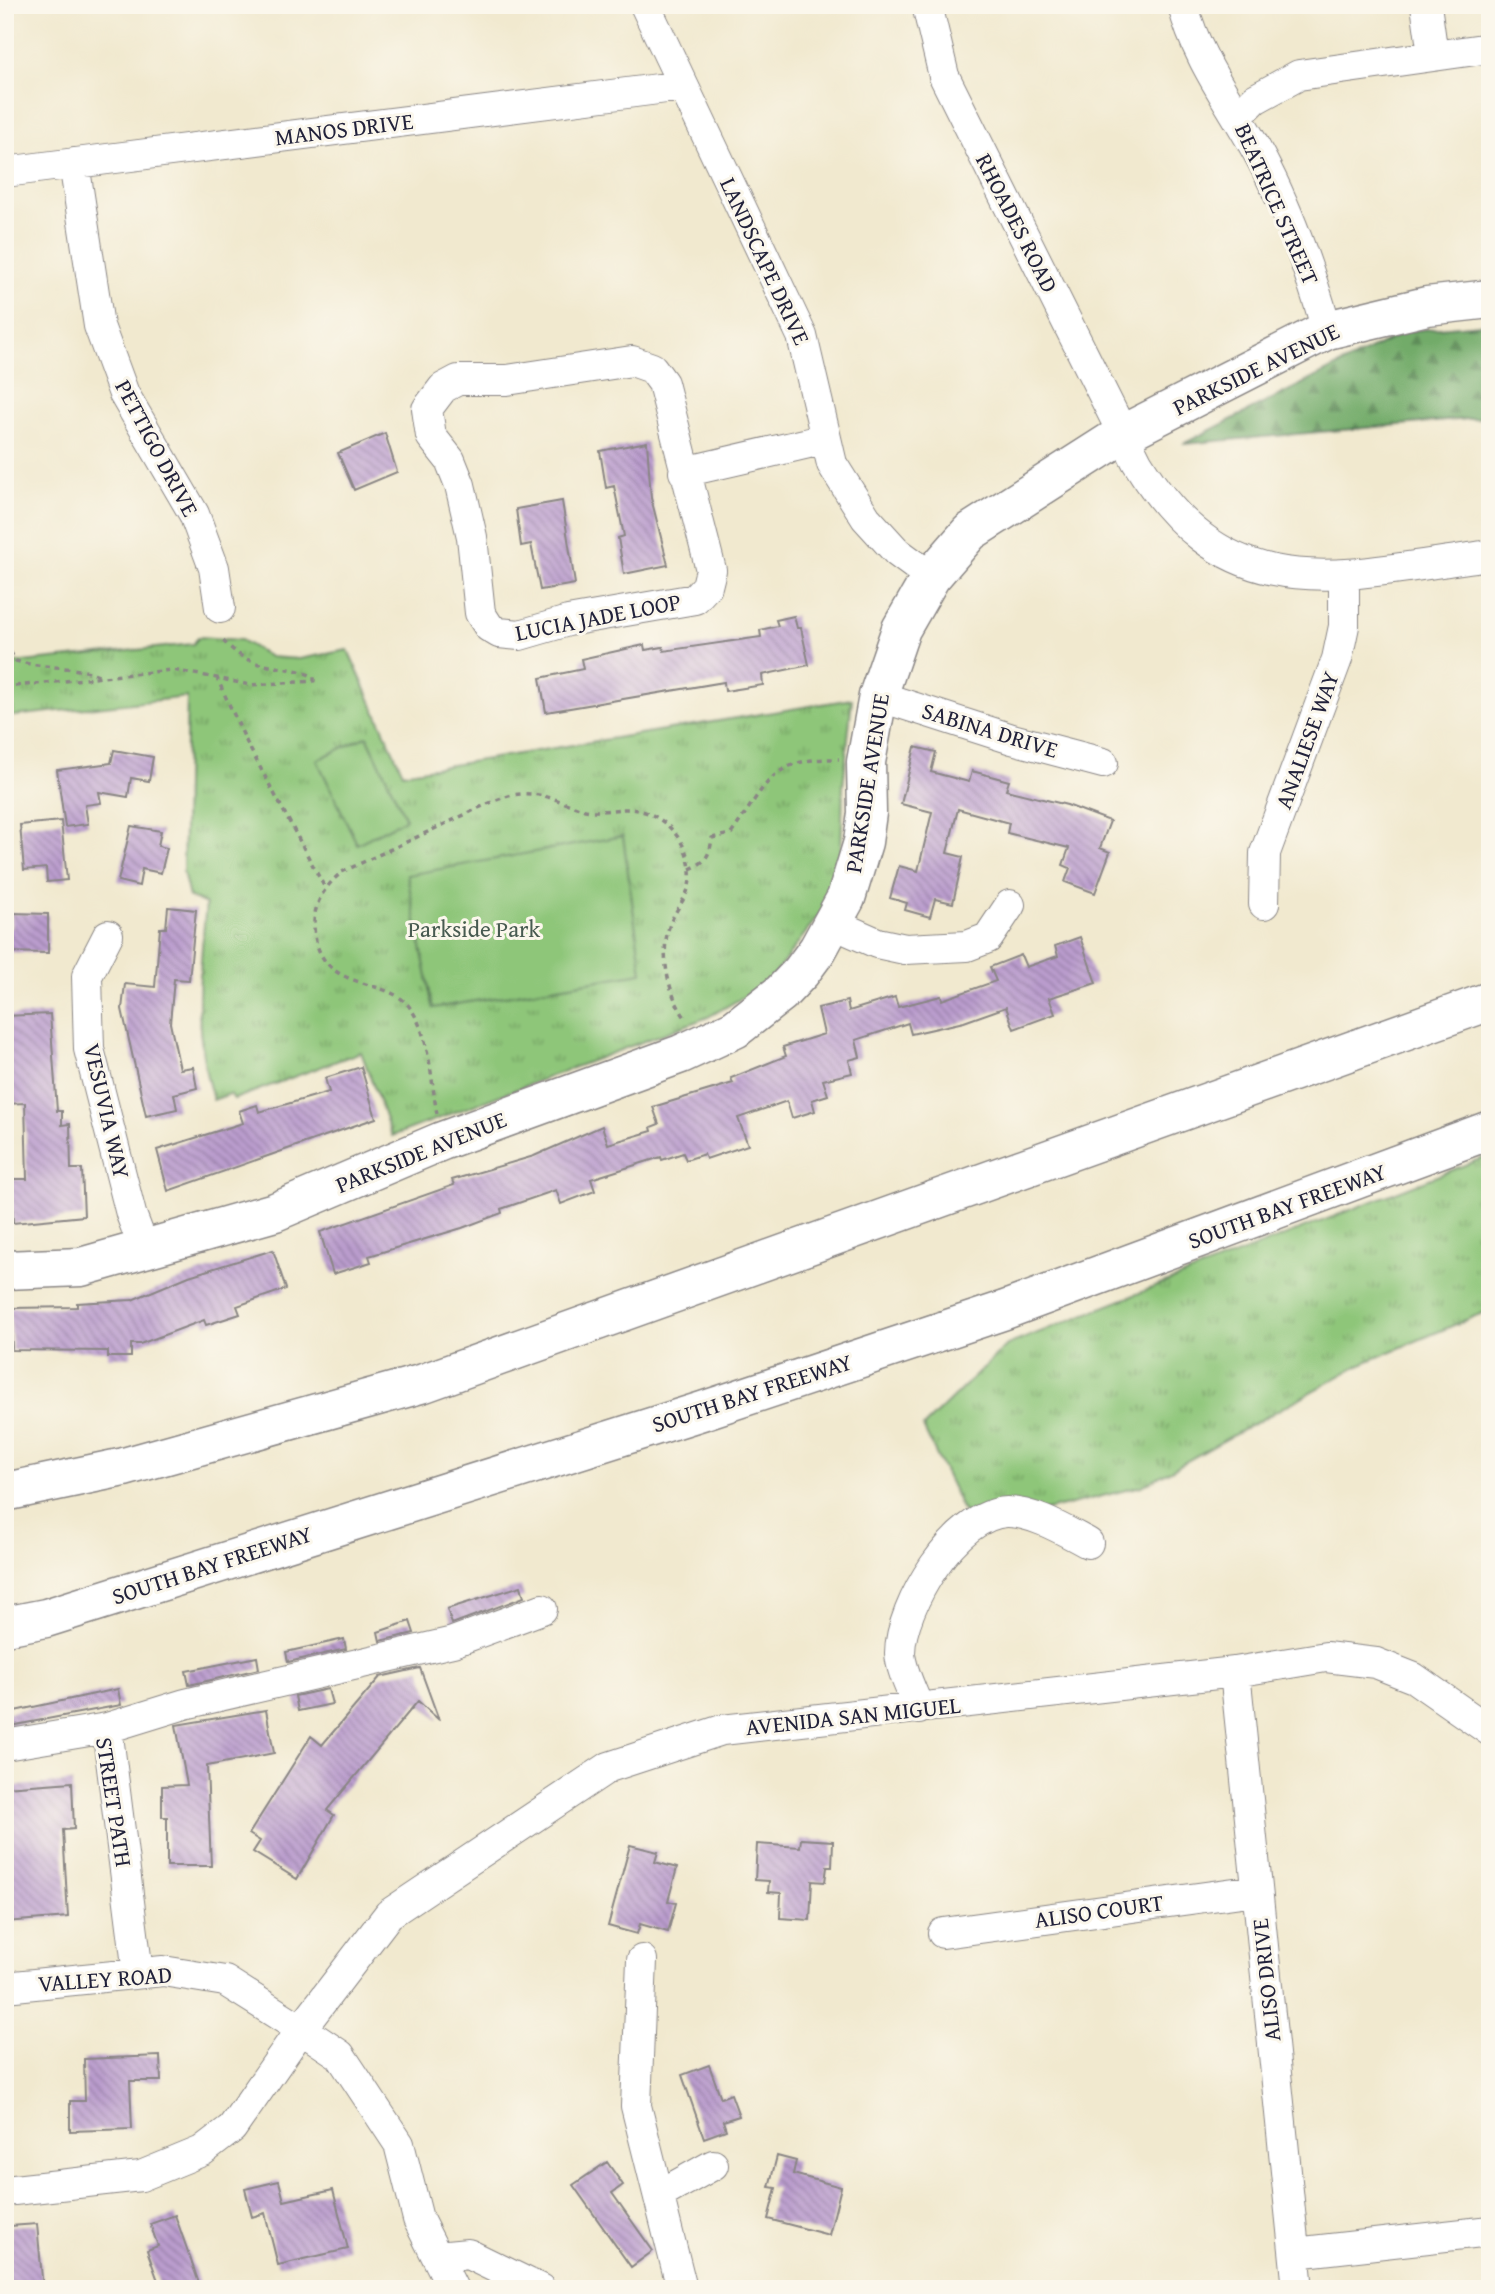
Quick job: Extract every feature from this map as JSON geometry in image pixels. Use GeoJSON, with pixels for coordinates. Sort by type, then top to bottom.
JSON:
{"type":"FeatureCollection","features":[{"type":"Feature","properties":{"kind":"main road","name":"PARKSIDE AVENUE"},"geometry":{"type":"LineString","coordinates":[[5,1270],[81,1267],[275,1212],[442,1141],[706,1043],[735,1029],[781,993],[813,957],[834,924],[853,880],[863,842],[867,813],[866,762],[878,696],[901,629],[930,578],[978,526],[1123,434],[1327,330],[1427,306],[1490,299]]}},
{"type":"Feature","properties":{"kind":"main road"},"geometry":{"type":"LineString","coordinates":[[5,1492],[124,1467],[424,1383],[1490,1001]]}},
{"type":"Feature","properties":{"kind":"main road","name":"SOUTH BAY FREEWAY"},"geometry":{"type":"LineString","coordinates":[[5,1626],[46,1618],[702,1411],[1004,1310],[1490,1130]]}},
{"type":"Feature","properties":{"kind":"street","name":"LANDSCAPE DRIVE"},"geometry":{"type":"LineString","coordinates":[[645,5],[802,336],[832,464],[866,518],[897,552],[930,578]]}},
{"type":"Feature","properties":{"kind":"street","name":"RHOADES ROAD"},"geometry":{"type":"LineString","coordinates":[[927,5],[944,76],[1123,434],[1167,507],[1192,531],[1220,551],[1281,573],[1302,576],[1344,575],[1490,555]]}},
{"type":"Feature","properties":{"kind":"street","name":"BEATRICE STREET"},"geometry":{"type":"LineString","coordinates":[[1183,5],[1208,65],[1272,182],[1312,279],[1327,330]]}},
{"type":"Feature","properties":{"kind":"street"},"geometry":{"type":"LineString","coordinates":[[1426,5],[1433,55]]}},
{"type":"Feature","properties":{"kind":"street"},"geometry":{"type":"LineString","coordinates":[[1238,116],[1255,99],[1299,75],[1490,47]]}},
{"type":"Feature","properties":{"kind":"street","name":"MANOS DRIVE"},"geometry":{"type":"LineString","coordinates":[[5,172],[682,86]]}},
{"type":"Feature","properties":{"kind":"street","name":"PETTIGO DRIVE"},"geometry":{"type":"LineString","coordinates":[[74,163],[99,326],[124,394],[194,514],[214,568],[220,608]]}},
{"type":"Feature","properties":{"kind":"street","name":"LUCIA JADE LOOP"},"geometry":{"type":"LineString","coordinates":[[612,362],[642,363],[652,368],[663,383],[684,472],[711,570],[707,586],[695,598],[568,621],[510,635],[489,627],[480,612],[472,537],[460,485],[450,460],[431,436],[427,409],[443,388],[467,378],[508,380],[612,362]]}},
{"type":"Feature","properties":{"kind":"street"},"geometry":{"type":"LineString","coordinates":[[684,472],[827,439]]}},
{"type":"Feature","properties":{"kind":"street","name":"ANALIESE WAY"},"geometry":{"type":"LineString","coordinates":[[1264,904],[1265,853],[1337,659],[1344,626],[1344,575]]}},
{"type":"Feature","properties":{"kind":"street","name":"SABINA DRIVE"},"geometry":{"type":"LineString","coordinates":[[878,696],[1012,739],[1103,763]]}},
{"type":"Feature","properties":{"kind":"street"},"geometry":{"type":"LineString","coordinates":[[834,924],[877,943],[905,949],[967,946],[988,938],[1010,905]]}},
{"type":"Feature","properties":{"kind":"street","name":"VESUVIA WAY"},"geometry":{"type":"LineString","coordinates":[[108,935],[87,976],[89,1049],[131,1214],[144,1248]]}},
{"type":"Feature","properties":{"kind":"street"},"geometry":{"type":"LineString","coordinates":[[919,1709],[902,1664],[903,1631],[911,1607],[953,1540],[984,1517],[1007,1512],[1028,1516],[1088,1543]]}},
{"type":"Feature","properties":{"kind":"street"},"geometry":{"type":"LineString","coordinates":[[107,1728],[185,1704],[453,1642],[542,1609]]}},
{"type":"Feature","properties":{"kind":"street","name":"AVENIDA SAN MIGUEL"},"geometry":{"type":"LineString","coordinates":[[5,2191],[141,2176],[202,2151],[232,2128],[301,2029],[389,1914],[609,1767],[722,1730],[1235,1672],[1326,1657],[1376,1663],[1414,1678],[1490,1731]]}},
{"type":"Feature","properties":{"kind":"street","name":"ALISO DRIVE"},"geometry":{"type":"LineString","coordinates":[[1235,1672],[1298,2289]]}},
{"type":"Feature","properties":{"kind":"street","name":"STREET PATH"},"geometry":{"type":"LineString","coordinates":[[5,1745],[107,1728],[138,1973]]}},
{"type":"Feature","properties":{"kind":"street","name":"ALISO COURT"},"geometry":{"type":"LineString","coordinates":[[943,1933],[1256,1889]]}},
{"type":"Feature","properties":{"kind":"street"},"geometry":{"type":"LineString","coordinates":[[642,1960],[636,2106],[682,2289]]}},
{"type":"Feature","properties":{"kind":"street","name":"VALLEY ROAD"},"geometry":{"type":"LineString","coordinates":[[5,1987],[163,1971],[225,1981],[340,2055],[399,2144],[418,2219],[453,2289]]}},
{"type":"Feature","properties":{"kind":"street"},"geometry":{"type":"LineString","coordinates":[[659,2195],[713,2165]]}},
{"type":"Feature","properties":{"kind":"street"},"geometry":{"type":"LineString","coordinates":[[1295,2253],[1490,2231]]}},
{"type":"Feature","properties":{"kind":"street"},"geometry":{"type":"LineString","coordinates":[[437,2257],[468,2254],[540,2289]]}},
{"type":"Feature","properties":{"kind":"path"},"geometry":{"type":"LineString","coordinates":[[5,687],[172,670],[250,685],[314,681],[314,677],[293,668],[264,665],[245,658],[223,641]]}},
{"type":"Feature","properties":{"kind":"path"},"geometry":{"type":"LineString","coordinates":[[5,643],[16,661],[38,667],[90,671],[105,678]]}},
{"type":"Feature","properties":{"kind":"path"},"geometry":{"type":"LineString","coordinates":[[217,678],[247,743],[325,888]]}},
{"type":"Feature","properties":{"kind":"path"},"geometry":{"type":"LineString","coordinates":[[690,869],[704,863],[710,852],[712,838],[731,834],[776,772],[799,760],[842,759],[866,762]]}},
{"type":"Feature","properties":{"kind":"path"},"geometry":{"type":"LineString","coordinates":[[442,1141],[415,1016],[405,1002],[395,996],[342,975],[324,958],[314,923],[325,888],[342,872],[497,800],[515,795],[553,796],[586,810],[630,809],[654,816],[675,832],[682,842],[690,869],[686,898],[671,922],[665,944],[669,983],[680,1011],[706,1043]]}},
{"type":"Feature","properties":{"kind":"green space"},"geometry":{"type":"Polygon","coordinates":[[[1490,323],[1490,417],[1183,444],[1407,331],[1490,323]]]}},
{"type":"Feature","properties":{"kind":"green space","name":"Parkside Park"},"geometry":{"type":"Polygon","coordinates":[[[199,637],[241,640],[270,657],[299,659],[348,650],[403,773],[852,699],[843,787],[840,887],[768,983],[708,1017],[392,1136],[361,1052],[234,1099],[230,1094],[213,1100],[202,1050],[199,1003],[206,904],[189,897],[183,872],[187,697],[5,717],[5,664],[193,644],[199,637]]]}},
{"type":"Feature","properties":{"kind":"green space"},"geometry":{"type":"Polygon","coordinates":[[[367,736],[406,819],[357,844],[317,760],[367,736]]]}},
{"type":"Feature","properties":{"kind":"green space"},"geometry":{"type":"Polygon","coordinates":[[[623,836],[642,973],[433,1008],[407,875],[623,836]]]}},
{"type":"Feature","properties":{"kind":"green space"},"geometry":{"type":"Polygon","coordinates":[[[1490,1155],[1490,1310],[1361,1364],[1142,1486],[972,1529],[923,1427],[1007,1345],[1490,1155]]]}},
{"type":"Feature","properties":{"kind":"building"},"geometry":{"type":"Polygon","coordinates":[[[385,433],[397,472],[354,490],[338,453],[385,433]]]}},
{"type":"Feature","properties":{"kind":"building"},"geometry":{"type":"Polygon","coordinates":[[[647,442],[651,498],[668,565],[624,574],[618,538],[624,536],[614,486],[606,488],[600,451],[647,442]]]}},
{"type":"Feature","properties":{"kind":"building"},"geometry":{"type":"Polygon","coordinates":[[[562,501],[575,584],[540,590],[531,544],[521,546],[516,509],[562,501]]]}},
{"type":"Feature","properties":{"kind":"building"},"geometry":{"type":"Polygon","coordinates":[[[794,616],[797,628],[801,628],[809,665],[762,675],[763,685],[725,691],[724,682],[546,712],[540,678],[583,669],[581,659],[644,645],[645,650],[663,647],[664,651],[761,637],[760,630],[778,626],[776,620],[794,616]]]}},
{"type":"Feature","properties":{"kind":"building"},"geometry":{"type":"Polygon","coordinates":[[[915,747],[936,752],[931,772],[969,782],[972,771],[1009,781],[1006,790],[1067,805],[1110,821],[1100,848],[1110,852],[1095,893],[1065,882],[1070,868],[1063,865],[1069,848],[1007,833],[1009,823],[958,809],[947,853],[963,857],[953,903],[935,899],[930,917],[905,910],[907,903],[890,898],[899,866],[918,871],[932,812],[901,804],[915,747]]]}},
{"type":"Feature","properties":{"kind":"building"},"geometry":{"type":"Polygon","coordinates":[[[114,750],[153,757],[149,781],[131,778],[128,797],[99,792],[101,803],[85,805],[88,824],[65,827],[57,770],[111,763],[114,750]]]}},
{"type":"Feature","properties":{"kind":"building"},"geometry":{"type":"Polygon","coordinates":[[[61,821],[67,880],[47,882],[46,868],[24,870],[20,825],[61,821]]]}},
{"type":"Feature","properties":{"kind":"building"},"geometry":{"type":"Polygon","coordinates":[[[131,826],[161,831],[158,846],[167,848],[161,873],[142,869],[139,886],[118,881],[131,826]]]}},
{"type":"Feature","properties":{"kind":"building"},"geometry":{"type":"Polygon","coordinates":[[[168,907],[196,910],[189,980],[174,979],[170,1023],[180,1069],[193,1067],[197,1088],[174,1094],[177,1109],[146,1116],[122,1009],[125,984],[155,987],[160,928],[166,928],[168,907]]]}},
{"type":"Feature","properties":{"kind":"building"},"geometry":{"type":"Polygon","coordinates":[[[11,913],[48,914],[48,953],[5,952],[5,928],[11,928],[11,913]]]}},
{"type":"Feature","properties":{"kind":"building"},"geometry":{"type":"Polygon","coordinates":[[[1080,937],[1096,983],[1049,998],[1055,1014],[1014,1029],[1006,1007],[964,1022],[911,1034],[908,1023],[856,1040],[860,1057],[849,1060],[852,1073],[823,1080],[828,1095],[812,1100],[815,1111],[792,1118],[787,1101],[738,1118],[748,1145],[706,1159],[704,1154],[686,1160],[683,1153],[662,1160],[661,1157],[591,1179],[595,1191],[561,1204],[556,1190],[501,1209],[502,1213],[462,1228],[369,1256],[371,1262],[333,1274],[320,1232],[454,1185],[452,1180],[534,1156],[602,1126],[608,1144],[652,1131],[651,1127],[659,1124],[653,1107],[733,1083],[731,1078],[786,1056],[783,1047],[824,1034],[818,1008],[847,1001],[849,1011],[895,997],[898,1007],[941,996],[942,1000],[996,981],[990,967],[1021,955],[1026,967],[1058,956],[1055,946],[1080,937]]]}},
{"type":"Feature","properties":{"kind":"building"},"geometry":{"type":"Polygon","coordinates":[[[50,1014],[57,1111],[62,1111],[62,1125],[70,1124],[71,1169],[82,1169],[84,1216],[13,1223],[11,1179],[27,1179],[25,1103],[5,1104],[5,1016],[50,1014]]]}},
{"type":"Feature","properties":{"kind":"building"},"geometry":{"type":"Polygon","coordinates":[[[361,1067],[376,1118],[168,1191],[157,1150],[243,1123],[239,1111],[257,1105],[259,1112],[329,1092],[325,1078],[361,1067]]]}},
{"type":"Feature","properties":{"kind":"building"},"geometry":{"type":"Polygon","coordinates":[[[273,1250],[286,1289],[237,1306],[240,1314],[206,1325],[204,1320],[140,1344],[131,1344],[131,1357],[108,1357],[108,1351],[12,1350],[10,1308],[77,1307],[77,1303],[132,1300],[189,1276],[273,1250]]]}},
{"type":"Feature","properties":{"kind":"building"},"geometry":{"type":"Polygon","coordinates":[[[521,1586],[524,1597],[452,1624],[447,1609],[521,1586]]]}},
{"type":"Feature","properties":{"kind":"building"},"geometry":{"type":"Polygon","coordinates":[[[410,1621],[414,1633],[380,1641],[378,1632],[410,1621]]]}},
{"type":"Feature","properties":{"kind":"building"},"geometry":{"type":"Polygon","coordinates":[[[344,1639],[346,1649],[288,1662],[286,1652],[344,1639]]]}},
{"type":"Feature","properties":{"kind":"building"},"geometry":{"type":"Polygon","coordinates":[[[257,1657],[259,1669],[189,1685],[186,1671],[257,1657]]]}},
{"type":"Feature","properties":{"kind":"building"},"geometry":{"type":"Polygon","coordinates":[[[420,1668],[439,1720],[418,1701],[327,1810],[334,1815],[297,1879],[253,1852],[260,1841],[249,1834],[311,1736],[322,1745],[380,1677],[420,1668]]]}},
{"type":"Feature","properties":{"kind":"building"},"geometry":{"type":"Polygon","coordinates":[[[118,1689],[121,1705],[5,1727],[5,1713],[118,1689]]]}},
{"type":"Feature","properties":{"kind":"building"},"geometry":{"type":"Polygon","coordinates":[[[328,1689],[332,1704],[298,1711],[295,1696],[328,1689]]]}},
{"type":"Feature","properties":{"kind":"building"},"geometry":{"type":"Polygon","coordinates":[[[266,1710],[274,1753],[207,1766],[211,1866],[167,1866],[167,1817],[162,1817],[162,1786],[187,1785],[176,1725],[266,1710]]]}},
{"type":"Feature","properties":{"kind":"building"},"geometry":{"type":"Polygon","coordinates":[[[72,1782],[74,1829],[63,1830],[68,1917],[5,1922],[5,1787],[72,1782]]]}},
{"type":"Feature","properties":{"kind":"building"},"geometry":{"type":"Polygon","coordinates":[[[801,1839],[833,1841],[832,1867],[827,1867],[825,1882],[812,1881],[810,1920],[780,1918],[781,1893],[768,1892],[769,1881],[755,1880],[757,1844],[800,1847],[801,1839]]]}},
{"type":"Feature","properties":{"kind":"building"},"geometry":{"type":"Polygon","coordinates":[[[630,1845],[658,1852],[655,1862],[677,1868],[668,1901],[676,1903],[668,1932],[640,1924],[637,1934],[608,1926],[630,1845]]]}},
{"type":"Feature","properties":{"kind":"building"},"geometry":{"type":"Polygon","coordinates":[[[160,2056],[161,2081],[130,2081],[132,2129],[70,2131],[70,2101],[85,2101],[84,2059],[160,2056]]]}},
{"type":"Feature","properties":{"kind":"building"},"geometry":{"type":"Polygon","coordinates":[[[709,2065],[721,2098],[731,2094],[739,2116],[723,2121],[726,2130],[704,2138],[682,2075],[709,2065]]]}},
{"type":"Feature","properties":{"kind":"building"},"geometry":{"type":"Polygon","coordinates":[[[777,2156],[796,2161],[793,2174],[841,2187],[829,2235],[768,2219],[776,2188],[769,2187],[777,2156]]]}},
{"type":"Feature","properties":{"kind":"building"},"geometry":{"type":"Polygon","coordinates":[[[607,2162],[623,2185],[612,2193],[653,2251],[631,2267],[573,2185],[607,2162]]]}},
{"type":"Feature","properties":{"kind":"building"},"geometry":{"type":"Polygon","coordinates":[[[279,2181],[284,2201],[333,2190],[348,2249],[278,2265],[265,2213],[252,2217],[245,2189],[279,2181]]]}},
{"type":"Feature","properties":{"kind":"building"},"geometry":{"type":"Polygon","coordinates":[[[175,2215],[201,2289],[161,2289],[147,2250],[158,2246],[150,2224],[175,2215]]]}},
{"type":"Feature","properties":{"kind":"building"},"geometry":{"type":"Polygon","coordinates":[[[37,2224],[43,2289],[5,2289],[5,2249],[11,2249],[10,2226],[37,2224]]]}}]}
